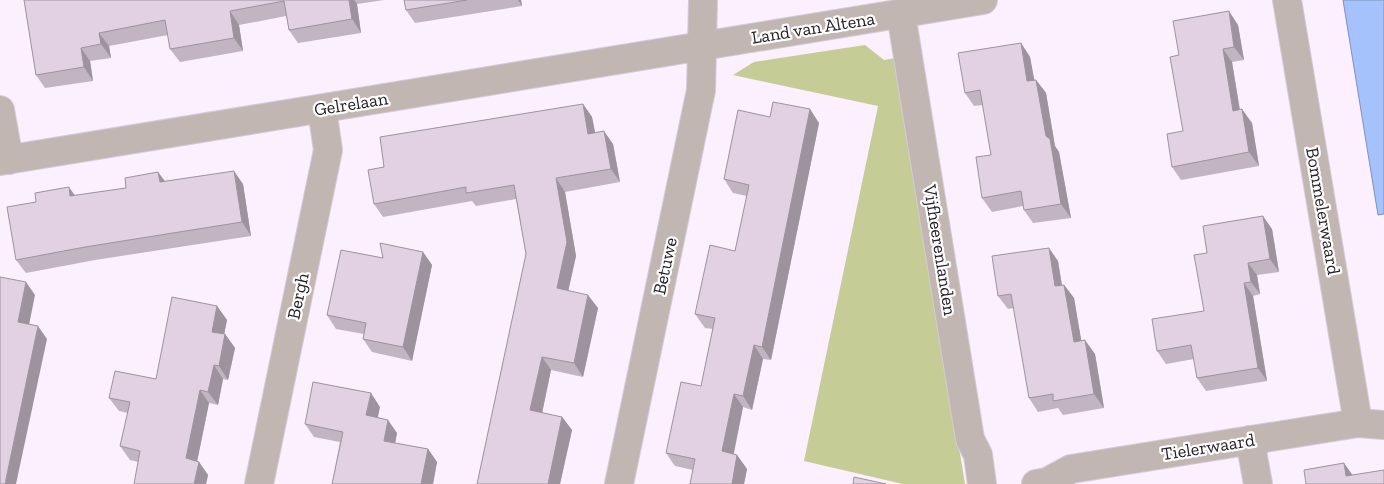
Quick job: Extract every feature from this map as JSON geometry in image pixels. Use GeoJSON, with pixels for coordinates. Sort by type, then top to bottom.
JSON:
{"type":"FeatureCollection","features":[{"type":"Feature","properties":{"kind":"street","name":"Betuwe"},"geometry":{"type":"LineString","coordinates":[[619,484],[701,90],[703,0]]}},
{"type":"Feature","properties":{"kind":"street","name":"Land van Altena"},"geometry":{"type":"LineString","coordinates":[[702,46],[983,0]]}},
{"type":"Feature","properties":{"kind":"street","name":"Bommelerwaard"},"geometry":{"type":"LineString","coordinates":[[1287,0],[1371,424]]}},
{"type":"Feature","properties":{"kind":"street","name":"Vijfheerenlanden"},"geometry":{"type":"LineString","coordinates":[[901,14],[970,439],[978,455],[982,484]]}},
{"type":"Feature","properties":{"kind":"street","name":"Gelrelaan"},"geometry":{"type":"LineString","coordinates":[[4,160],[702,46]]}},
{"type":"Feature","properties":{"kind":"street","name":"Bergh"},"geometry":{"type":"LineString","coordinates":[[259,484],[328,150],[322,108]]}},
{"type":"Feature","properties":{"kind":"street"},"geometry":{"type":"LineString","coordinates":[[0,110],[4,160]]}},
{"type":"Feature","properties":{"kind":"street","name":"Tielerwaard"},"geometry":{"type":"LineString","coordinates":[[1036,484],[1047,482],[1071,469],[1250,440],[1371,424]]}},
{"type":"Feature","properties":{"kind":"street"},"geometry":{"type":"LineString","coordinates":[[1250,440],[1258,484]]}},
{"type":"Feature","properties":{"kind":"green space"},"geometry":{"type":"Polygon","coordinates":[[[865,45],[884,60],[895,58],[965,484],[903,484],[804,461],[878,106],[733,75],[754,62],[865,45]]]}},
{"type":"Feature","properties":{"kind":"water"},"geometry":{"type":"Polygon","coordinates":[[[1343,0],[1384,0],[1384,214],[1378,215],[1343,0]]]}},
{"type":"Feature","properties":{"kind":"building"},"geometry":{"type":"Polygon","coordinates":[[[24,0],[349,0],[352,19],[289,30],[284,1],[230,11],[234,38],[170,49],[165,20],[99,33],[101,44],[81,48],[84,67],[36,75],[24,0]]]}},
{"type":"Feature","properties":{"kind":"building"},"geometry":{"type":"Polygon","coordinates":[[[404,0],[467,0],[406,10],[404,0]]]}},
{"type":"Feature","properties":{"kind":"building"},"geometry":{"type":"Polygon","coordinates":[[[1229,11],[1234,47],[1223,49],[1233,111],[1242,109],[1249,152],[1172,167],[1167,134],[1183,131],[1170,57],[1179,55],[1173,21],[1229,11]]]}},
{"type":"Feature","properties":{"kind":"building"},"geometry":{"type":"Polygon","coordinates":[[[1021,43],[1027,81],[1036,80],[1046,136],[1050,139],[1061,204],[1024,210],[1021,191],[982,198],[976,157],[991,155],[980,90],[965,93],[958,53],[1021,43]]]}},
{"type":"Feature","properties":{"kind":"building"},"geometry":{"type":"Polygon","coordinates":[[[773,102],[810,109],[762,347],[754,345],[743,396],[734,394],[722,451],[737,455],[732,484],[690,484],[695,459],[666,453],[681,382],[701,386],[715,318],[695,314],[710,245],[735,251],[749,185],[724,179],[738,110],[770,117],[773,102]]]}},
{"type":"Feature","properties":{"kind":"building"},"geometry":{"type":"Polygon","coordinates":[[[583,104],[588,134],[604,131],[611,169],[556,178],[567,242],[557,288],[588,295],[574,363],[542,357],[530,410],[562,417],[548,484],[477,484],[526,254],[514,185],[466,193],[466,187],[374,204],[368,170],[384,167],[380,137],[583,104]]]}},
{"type":"Feature","properties":{"kind":"building"},"geometry":{"type":"Polygon","coordinates":[[[234,171],[242,222],[16,260],[7,207],[36,202],[35,193],[69,187],[70,196],[126,188],[125,178],[158,172],[160,182],[234,171]]]}},
{"type":"Feature","properties":{"kind":"building"},"geometry":{"type":"Polygon","coordinates":[[[1263,216],[1270,259],[1248,263],[1251,282],[1244,283],[1258,368],[1197,378],[1191,345],[1157,351],[1152,319],[1204,311],[1194,255],[1207,253],[1203,226],[1263,216]]]}},
{"type":"Feature","properties":{"kind":"building"},"geometry":{"type":"Polygon","coordinates":[[[380,243],[423,252],[403,347],[363,339],[366,323],[327,315],[341,250],[383,258],[380,243]]]}},
{"type":"Feature","properties":{"kind":"building"},"geometry":{"type":"Polygon","coordinates":[[[1049,248],[1055,286],[1064,285],[1074,342],[1085,340],[1094,394],[1053,401],[1053,394],[1029,398],[1011,294],[998,296],[992,256],[1049,248]]]}},
{"type":"Feature","properties":{"kind":"building"},"geometry":{"type":"Polygon","coordinates":[[[0,277],[26,282],[18,322],[38,326],[5,484],[0,484],[0,277]]]}},
{"type":"Feature","properties":{"kind":"building"},"geometry":{"type":"Polygon","coordinates":[[[172,297],[217,306],[212,332],[225,334],[219,366],[214,365],[208,392],[200,390],[186,458],[199,462],[194,484],[134,484],[140,451],[120,446],[130,402],[109,398],[115,371],[156,379],[172,297]]]}},
{"type":"Feature","properties":{"kind":"building"},"geometry":{"type":"Polygon","coordinates":[[[313,382],[371,393],[366,415],[388,420],[384,441],[428,449],[421,484],[332,484],[343,432],[305,424],[313,382]]]}},
{"type":"Feature","properties":{"kind":"building"},"geometry":{"type":"Polygon","coordinates":[[[1344,463],[1346,476],[1384,470],[1384,484],[1306,484],[1304,470],[1344,463]]]}},
{"type":"Feature","properties":{"kind":"building"},"geometry":{"type":"Polygon","coordinates":[[[854,477],[886,484],[853,484],[854,477]]]}}]}
